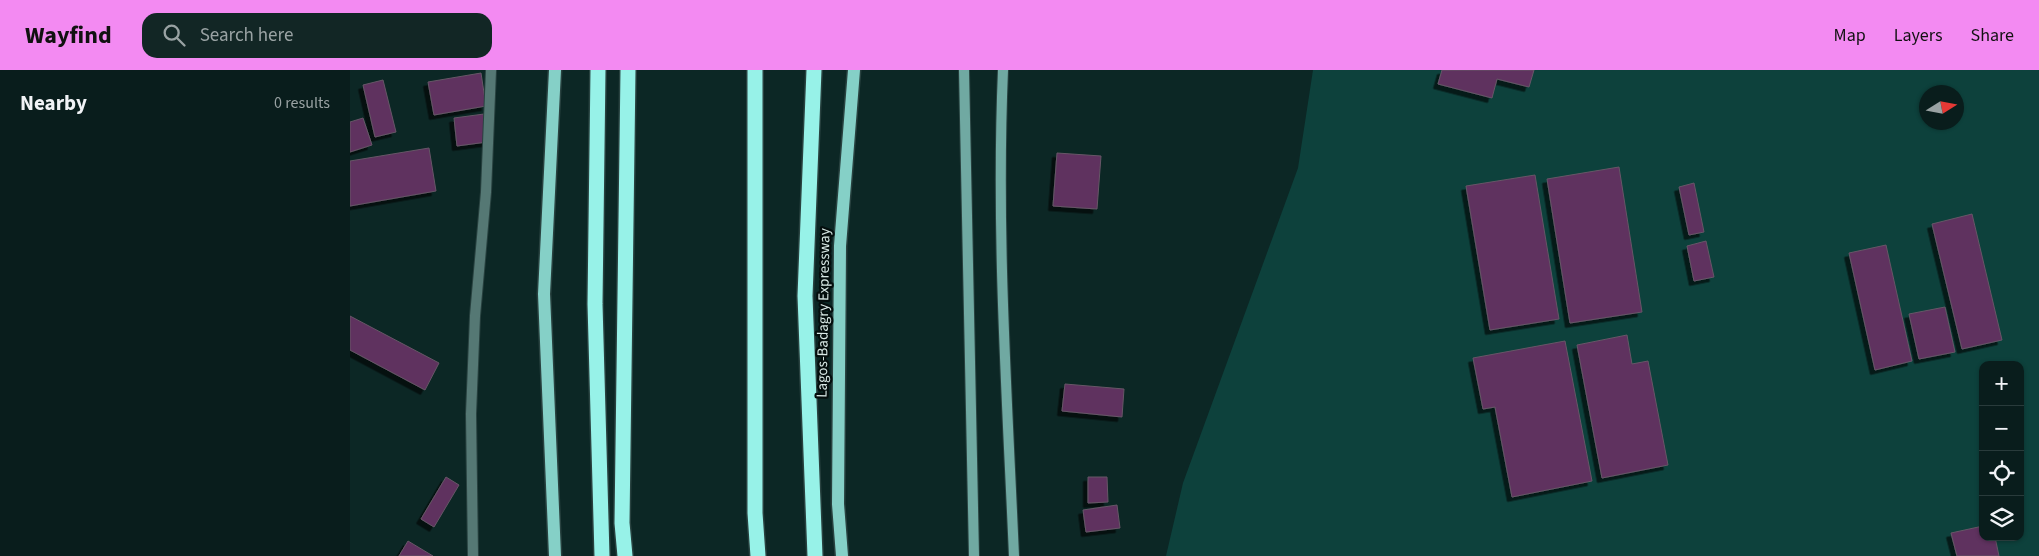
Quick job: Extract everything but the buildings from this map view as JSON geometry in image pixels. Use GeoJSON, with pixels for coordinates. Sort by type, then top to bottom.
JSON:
{"type":"FeatureCollection","features":[{"type":"Feature","properties":{"kind":"highway"},"geometry":{"type":"LineString","coordinates":[[598,70],[595,304],[602,556]]}},
{"type":"Feature","properties":{"kind":"highway"},"geometry":{"type":"LineString","coordinates":[[625,556],[622,523],[628,70]]}},
{"type":"Feature","properties":{"kind":"highway"},"geometry":{"type":"LineString","coordinates":[[755,70],[754,513],[758,556]]}},
{"type":"Feature","properties":{"kind":"highway"},"geometry":{"type":"LineString","coordinates":[[814,70],[806,296],[815,556]]}},
{"type":"Feature","properties":{"kind":"main road"},"geometry":{"type":"LineString","coordinates":[[555,70],[544,294],[555,556]]}},
{"type":"Feature","properties":{"kind":"main road","name":"Lagos-Badagry Expressway"},"geometry":{"type":"LineString","coordinates":[[842,556],[838,504],[840,246],[854,70]]}},
{"type":"Feature","properties":{"kind":"main road"},"geometry":{"type":"LineString","coordinates":[[964,70],[974,556]]}},
{"type":"Feature","properties":{"kind":"main road"},"geometry":{"type":"LineString","coordinates":[[1003,70],[1000,139],[1003,292],[1014,556]]}},
{"type":"Feature","properties":{"kind":"street"},"geometry":{"type":"LineString","coordinates":[[473,556],[472,404],[475,316],[486,192],[491,70]]}},
{"type":"Feature","properties":{"kind":"green space"},"geometry":{"type":"Polygon","coordinates":[[[1313,70],[2039,70],[2039,556],[1166,556],[1183,483],[1298,168],[1313,70]]]}}]}
